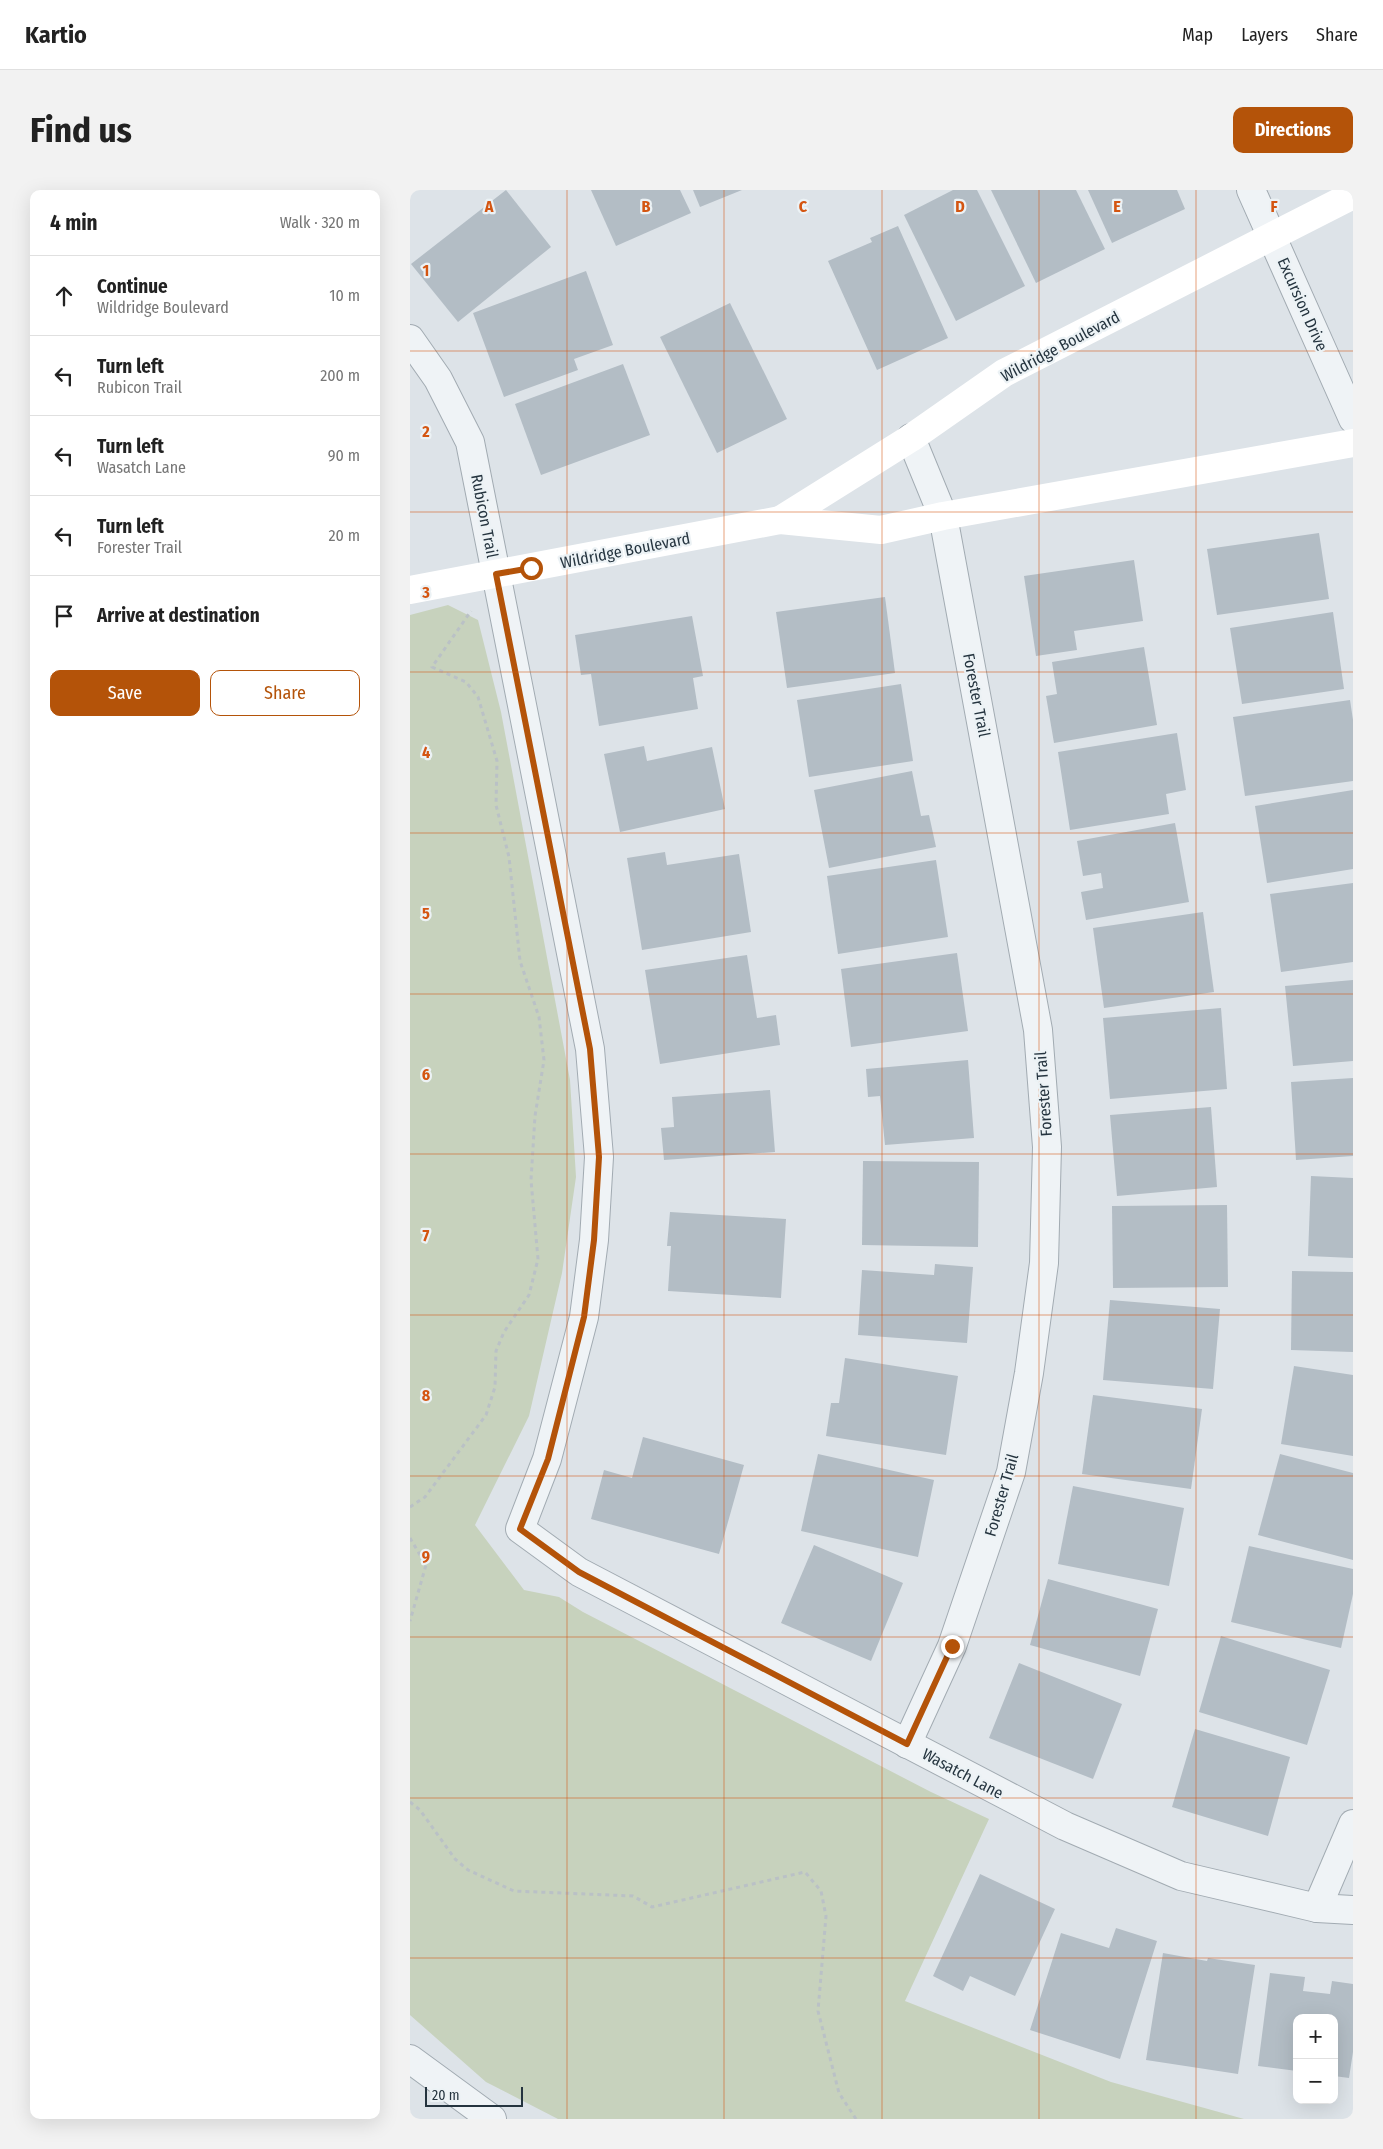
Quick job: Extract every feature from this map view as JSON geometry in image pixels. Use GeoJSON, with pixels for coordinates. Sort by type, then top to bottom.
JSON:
{"type":"FeatureCollection","features":[{"type":"Feature","properties":{"kind":"street","name":"Excursion Drive"},"geometry":{"type":"LineString","coordinates":[[1251,190],[1353,419]]}},
{"type":"Feature","properties":{"kind":"street","name":"Wildridge Boulevard"},"geometry":{"type":"LineString","coordinates":[[780,520],[911,438],[1004,373],[1353,195]]}},
{"type":"Feature","properties":{"kind":"street","name":"Rubicon Trail"},"geometry":{"type":"LineString","coordinates":[[410,339],[438,379],[470,442],[590,1049],[599,1157],[594,1240],[584,1317],[548,1459],[520,1529]]}},
{"type":"Feature","properties":{"kind":"street","name":"Forester Trail"},"geometry":{"type":"LineString","coordinates":[[907,1744],[952,1646],[1010,1472],[1029,1373],[1044,1263],[1047,1147],[1038,1030],[944,516],[911,438]]}},
{"type":"Feature","properties":{"kind":"street","name":"Wildridge Boulevard"},"geometry":{"type":"LineString","coordinates":[[410,590],[780,520],[881,530],[944,516],[1353,443]]}},
{"type":"Feature","properties":{"kind":"street","name":"Wasatch Lane"},"geometry":{"type":"LineString","coordinates":[[520,1529],[579,1572],[1065,1826],[1181,1876],[1317,1908],[1353,1910]]}},
{"type":"Feature","properties":{"kind":"street"},"geometry":{"type":"LineString","coordinates":[[1317,1908],[1353,1824]]}},
{"type":"Feature","properties":{"kind":"street"},"geometry":{"type":"LineString","coordinates":[[410,2059],[492,2119]]}},
{"type":"Feature","properties":{"kind":"path"},"geometry":{"type":"LineString","coordinates":[[410,1507],[425,1497],[486,1415],[495,1388],[496,1351],[504,1332],[529,1295],[538,1259],[531,1180],[535,1116],[544,1060],[539,1017],[520,961],[509,857],[496,806],[496,761],[478,698],[466,682],[432,667],[496,574]]}},
{"type":"Feature","properties":{"kind":"path"},"geometry":{"type":"LineString","coordinates":[[410,1538],[426,1564],[410,1621]]}},
{"type":"Feature","properties":{"kind":"path"},"geometry":{"type":"LineString","coordinates":[[410,1802],[420,1810],[456,1860],[468,1870],[514,1891],[633,1896],[652,1907],[805,1872],[821,1892],[826,1916],[818,2011],[840,2093],[856,2119]]}},
{"type":"Feature","properties":{"kind":"green space"},"geometry":{"type":"Polygon","coordinates":[[[448,605],[478,620],[501,712],[570,1080],[576,1177],[562,1273],[529,1416],[475,1525],[524,1590],[559,1597],[583,1612],[931,1792],[989,1819],[905,2001],[1111,2082],[1244,2119],[558,2119],[486,2082],[410,2015],[410,615],[448,605]]]}},
{"type":"Feature","properties":{"kind":"building"},"geometry":{"type":"Polygon","coordinates":[[[506,190],[551,247],[458,322],[411,264],[506,190]]]}},
{"type":"Feature","properties":{"kind":"building"},"geometry":{"type":"Polygon","coordinates":[[[591,190],[680,190],[691,213],[616,246],[591,190]]]}},
{"type":"Feature","properties":{"kind":"building"},"geometry":{"type":"Polygon","coordinates":[[[693,190],[742,190],[700,207],[693,190]]]}},
{"type":"Feature","properties":{"kind":"building"},"geometry":{"type":"Polygon","coordinates":[[[953,190],[977,190],[1025,286],[956,321],[904,215],[953,190]]]}},
{"type":"Feature","properties":{"kind":"building"},"geometry":{"type":"Polygon","coordinates":[[[991,190],[1076,190],[1105,249],[1036,283],[991,190]]]}},
{"type":"Feature","properties":{"kind":"building"},"geometry":{"type":"Polygon","coordinates":[[[1088,190],[1177,190],[1185,209],[1112,243],[1088,190]]]}},
{"type":"Feature","properties":{"kind":"building"},"geometry":{"type":"Polygon","coordinates":[[[898,226],[948,338],[877,370],[828,261],[872,242],[870,238],[898,226]]]}},
{"type":"Feature","properties":{"kind":"building"},"geometry":{"type":"Polygon","coordinates":[[[586,271],[613,345],[574,359],[578,370],[504,397],[473,313],[586,271]]]}},
{"type":"Feature","properties":{"kind":"building"},"geometry":{"type":"Polygon","coordinates":[[[730,303],[787,419],[717,453],[660,337],[730,303]]]}},
{"type":"Feature","properties":{"kind":"building"},"geometry":{"type":"Polygon","coordinates":[[[623,364],[650,435],[541,475],[515,404],[623,364]]]}},
{"type":"Feature","properties":{"kind":"building"},"geometry":{"type":"Polygon","coordinates":[[[1319,533],[1329,599],[1217,615],[1207,549],[1319,533]]]}},
{"type":"Feature","properties":{"kind":"building"},"geometry":{"type":"Polygon","coordinates":[[[1134,560],[1143,621],[1074,631],[1077,650],[1036,656],[1024,576],[1134,560]]]}},
{"type":"Feature","properties":{"kind":"building"},"geometry":{"type":"Polygon","coordinates":[[[885,597],[895,673],[787,688],[776,612],[885,597]]]}},
{"type":"Feature","properties":{"kind":"building"},"geometry":{"type":"Polygon","coordinates":[[[1333,612],[1344,689],[1242,704],[1230,628],[1333,612]]]}},
{"type":"Feature","properties":{"kind":"building"},"geometry":{"type":"Polygon","coordinates":[[[692,616],[703,676],[693,678],[698,709],[599,726],[591,674],[581,675],[575,635],[692,616]]]}},
{"type":"Feature","properties":{"kind":"building"},"geometry":{"type":"Polygon","coordinates":[[[1144,647],[1157,725],[1054,743],[1046,696],[1057,694],[1052,662],[1144,647]]]}},
{"type":"Feature","properties":{"kind":"building"},"geometry":{"type":"Polygon","coordinates":[[[901,684],[913,761],[809,777],[797,700],[901,684]]]}},
{"type":"Feature","properties":{"kind":"building"},"geometry":{"type":"Polygon","coordinates":[[[1350,700],[1353,720],[1353,781],[1245,796],[1233,717],[1350,700]]]}},
{"type":"Feature","properties":{"kind":"building"},"geometry":{"type":"Polygon","coordinates":[[[1177,733],[1186,790],[1166,794],[1169,814],[1070,830],[1058,752],[1177,733]]]}},
{"type":"Feature","properties":{"kind":"building"},"geometry":{"type":"Polygon","coordinates":[[[644,746],[647,761],[712,747],[725,809],[620,832],[604,754],[644,746]]]}},
{"type":"Feature","properties":{"kind":"building"},"geometry":{"type":"Polygon","coordinates":[[[912,771],[921,816],[929,815],[936,847],[829,868],[814,790],[912,771]]]}},
{"type":"Feature","properties":{"kind":"building"},"geometry":{"type":"Polygon","coordinates":[[[1353,790],[1353,869],[1267,883],[1255,806],[1353,790]]]}},
{"type":"Feature","properties":{"kind":"building"},"geometry":{"type":"Polygon","coordinates":[[[1175,823],[1189,902],[1086,920],[1081,892],[1103,888],[1101,873],[1083,876],[1077,841],[1175,823]]]}},
{"type":"Feature","properties":{"kind":"building"},"geometry":{"type":"Polygon","coordinates":[[[665,852],[667,865],[739,854],[751,932],[642,950],[627,858],[665,852]]]}},
{"type":"Feature","properties":{"kind":"building"},"geometry":{"type":"Polygon","coordinates":[[[936,860],[948,937],[838,954],[827,876],[936,860]]]}},
{"type":"Feature","properties":{"kind":"building"},"geometry":{"type":"Polygon","coordinates":[[[1353,883],[1353,962],[1281,972],[1270,894],[1353,883]]]}},
{"type":"Feature","properties":{"kind":"building"},"geometry":{"type":"Polygon","coordinates":[[[1203,912],[1214,992],[1104,1008],[1093,928],[1203,912]]]}},
{"type":"Feature","properties":{"kind":"building"},"geometry":{"type":"Polygon","coordinates":[[[957,953],[968,1031],[851,1047],[841,969],[957,953]]]}},
{"type":"Feature","properties":{"kind":"building"},"geometry":{"type":"Polygon","coordinates":[[[747,955],[757,1018],[776,1015],[780,1045],[660,1064],[645,970],[747,955]]]}},
{"type":"Feature","properties":{"kind":"building"},"geometry":{"type":"Polygon","coordinates":[[[1353,980],[1353,1061],[1293,1066],[1285,986],[1353,980]]]}},
{"type":"Feature","properties":{"kind":"building"},"geometry":{"type":"Polygon","coordinates":[[[1221,1008],[1227,1089],[1110,1099],[1103,1018],[1221,1008]]]}},
{"type":"Feature","properties":{"kind":"building"},"geometry":{"type":"Polygon","coordinates":[[[968,1060],[974,1138],[885,1145],[880,1096],[868,1097],[866,1069],[968,1060]]]}},
{"type":"Feature","properties":{"kind":"building"},"geometry":{"type":"Polygon","coordinates":[[[1353,1078],[1353,1156],[1296,1160],[1291,1082],[1353,1078]]]}},
{"type":"Feature","properties":{"kind":"building"},"geometry":{"type":"Polygon","coordinates":[[[770,1090],[775,1152],[664,1160],[661,1128],[674,1127],[672,1097],[770,1090]]]}},
{"type":"Feature","properties":{"kind":"building"},"geometry":{"type":"Polygon","coordinates":[[[1211,1107],[1217,1187],[1117,1196],[1110,1115],[1211,1107]]]}},
{"type":"Feature","properties":{"kind":"building"},"geometry":{"type":"Polygon","coordinates":[[[863,1161],[979,1162],[978,1247],[862,1245],[863,1161]]]}},
{"type":"Feature","properties":{"kind":"building"},"geometry":{"type":"Polygon","coordinates":[[[1311,1176],[1353,1178],[1353,1258],[1308,1256],[1311,1176]]]}},
{"type":"Feature","properties":{"kind":"building"},"geometry":{"type":"Polygon","coordinates":[[[1227,1205],[1228,1287],[1113,1288],[1112,1206],[1227,1205]]]}},
{"type":"Feature","properties":{"kind":"building"},"geometry":{"type":"Polygon","coordinates":[[[670,1212],[786,1219],[781,1298],[668,1291],[671,1246],[667,1246],[670,1212]]]}},
{"type":"Feature","properties":{"kind":"building"},"geometry":{"type":"Polygon","coordinates":[[[935,1264],[973,1267],[967,1343],[858,1335],[862,1270],[934,1275],[935,1264]]]}},
{"type":"Feature","properties":{"kind":"building"},"geometry":{"type":"Polygon","coordinates":[[[1292,1271],[1353,1272],[1353,1352],[1291,1350],[1292,1271]]]}},
{"type":"Feature","properties":{"kind":"building"},"geometry":{"type":"Polygon","coordinates":[[[1110,1300],[1220,1309],[1213,1389],[1103,1380],[1110,1300]]]}},
{"type":"Feature","properties":{"kind":"building"},"geometry":{"type":"Polygon","coordinates":[[[845,1358],[958,1376],[946,1455],[826,1436],[831,1403],[839,1403],[845,1358]]]}},
{"type":"Feature","properties":{"kind":"building"},"geometry":{"type":"Polygon","coordinates":[[[1294,1366],[1353,1375],[1353,1456],[1281,1444],[1294,1366]]]}},
{"type":"Feature","properties":{"kind":"building"},"geometry":{"type":"Polygon","coordinates":[[[1093,1395],[1202,1409],[1191,1489],[1082,1474],[1093,1395]]]}},
{"type":"Feature","properties":{"kind":"building"},"geometry":{"type":"Polygon","coordinates":[[[643,1437],[744,1465],[719,1554],[591,1519],[604,1470],[632,1478],[643,1437]]]}},
{"type":"Feature","properties":{"kind":"building"},"geometry":{"type":"Polygon","coordinates":[[[818,1454],[934,1480],[918,1557],[801,1531],[818,1454]]]}},
{"type":"Feature","properties":{"kind":"building"},"geometry":{"type":"Polygon","coordinates":[[[1280,1454],[1353,1473],[1353,1560],[1258,1535],[1280,1454]]]}},
{"type":"Feature","properties":{"kind":"building"},"geometry":{"type":"Polygon","coordinates":[[[1073,1486],[1184,1508],[1169,1586],[1058,1564],[1073,1486]]]}},
{"type":"Feature","properties":{"kind":"building"},"geometry":{"type":"Polygon","coordinates":[[[814,1545],[903,1583],[871,1661],[781,1623],[814,1545]]]}},
{"type":"Feature","properties":{"kind":"building"},"geometry":{"type":"Polygon","coordinates":[[[1249,1546],[1353,1569],[1353,1594],[1341,1648],[1231,1622],[1249,1546]]]}},
{"type":"Feature","properties":{"kind":"building"},"geometry":{"type":"Polygon","coordinates":[[[1048,1579],[1158,1609],[1140,1676],[1030,1645],[1048,1579]]]}},
{"type":"Feature","properties":{"kind":"building"},"geometry":{"type":"Polygon","coordinates":[[[1221,1636],[1330,1670],[1307,1745],[1199,1712],[1221,1636]]]}},
{"type":"Feature","properties":{"kind":"building"},"geometry":{"type":"Polygon","coordinates":[[[1019,1663],[1122,1704],[1093,1779],[989,1738],[1019,1663]]]}},
{"type":"Feature","properties":{"kind":"building"},"geometry":{"type":"Polygon","coordinates":[[[1195,1729],[1290,1757],[1268,1836],[1172,1807],[1195,1729]]]}},
{"type":"Feature","properties":{"kind":"building"},"geometry":{"type":"Polygon","coordinates":[[[980,1874],[1055,1909],[1015,1996],[970,1976],[963,1991],[933,1976],[980,1874]]]}},
{"type":"Feature","properties":{"kind":"building"},"geometry":{"type":"Polygon","coordinates":[[[1116,1928],[1157,1941],[1120,2059],[1030,2030],[1061,1933],[1109,1948],[1116,1928]]]}},
{"type":"Feature","properties":{"kind":"building"},"geometry":{"type":"Polygon","coordinates":[[[1163,1953],[1207,1961],[1208,1958],[1255,1965],[1238,2074],[1146,2060],[1163,1953]]]}},
{"type":"Feature","properties":{"kind":"building"},"geometry":{"type":"Polygon","coordinates":[[[1270,1973],[1305,1977],[1303,1991],[1330,1994],[1332,1981],[1353,1984],[1353,2052],[1349,2078],[1338,2077],[1338,2014],[1293,2014],[1293,2070],[1258,2066],[1270,1973]]]}},
{"type":"Feature","properties":{"kind":"route"},"geometry":{"type":"LineString","coordinates":[[531,568],[496,574],[590,1049],[599,1157],[594,1240],[584,1317],[548,1459],[520,1529],[579,1572],[907,1744],[952,1646]]}}]}
